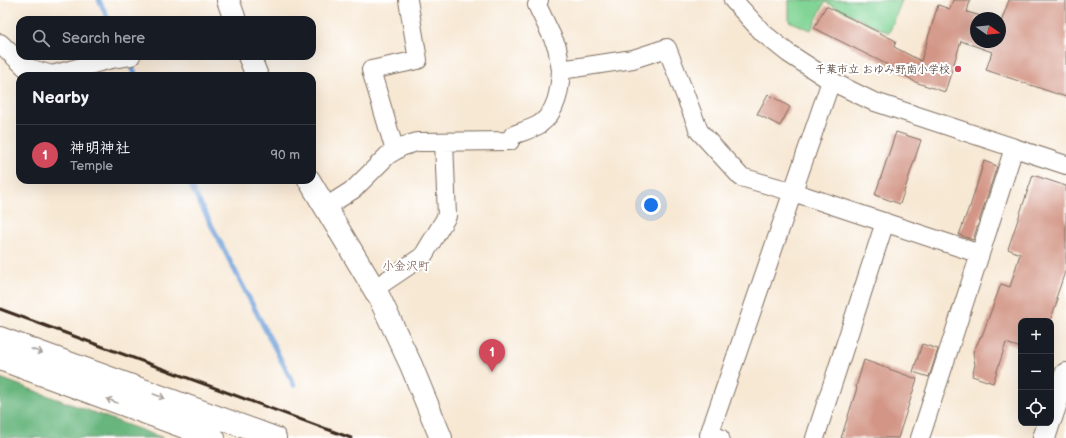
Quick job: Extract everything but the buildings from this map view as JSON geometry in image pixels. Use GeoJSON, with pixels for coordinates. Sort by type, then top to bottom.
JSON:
{"type":"FeatureCollection","features":[{"type":"Feature","properties":{"kind":"street"},"geometry":{"type":"LineString","coordinates":[[228,0],[234,16]]}},
{"type":"Feature","properties":{"kind":"street"},"geometry":{"type":"LineString","coordinates":[[395,151],[371,70],[418,60],[408,0]]}},
{"type":"Feature","properties":{"kind":"street"},"geometry":{"type":"LineString","coordinates":[[326,207],[354,189],[388,155],[401,147],[417,142],[510,141],[513,135],[539,124],[551,112],[560,91],[561,70],[557,47],[537,5],[539,0]]}},
{"type":"Feature","properties":{"kind":"street"},"geometry":{"type":"LineString","coordinates":[[735,1],[763,33],[788,53],[831,81],[872,101],[1066,165]]}},
{"type":"Feature","properties":{"kind":"street"},"geometry":{"type":"LineString","coordinates":[[0,43],[16,58]]}},
{"type":"Feature","properties":{"kind":"street"},"geometry":{"type":"LineString","coordinates":[[561,70],[633,59],[667,48],[699,131],[741,177],[793,192],[980,254]]}},
{"type":"Feature","properties":{"kind":"street"},"geometry":{"type":"LineString","coordinates":[[18,60],[25,67],[42,72]]}},
{"type":"Feature","properties":{"kind":"street"},"geometry":{"type":"LineString","coordinates":[[64,72],[111,60]]}},
{"type":"Feature","properties":{"kind":"street"},"geometry":{"type":"LineString","coordinates":[[251,60],[255,72]]}},
{"type":"Feature","properties":{"kind":"street"},"geometry":{"type":"LineString","coordinates":[[720,438],[709,435],[831,81]]}},
{"type":"Feature","properties":{"kind":"street"},"geometry":{"type":"LineString","coordinates":[[374,289],[423,256],[447,216],[444,142]]}},
{"type":"Feature","properties":{"kind":"street"},"geometry":{"type":"LineString","coordinates":[[920,438],[1014,148]]}},
{"type":"Feature","properties":{"kind":"street"},"geometry":{"type":"LineString","coordinates":[[312,184],[374,289],[394,329],[441,438]]}},
{"type":"Feature","properties":{"kind":"street"},"geometry":{"type":"LineString","coordinates":[[815,438],[885,222]]}},
{"type":"Feature","properties":{"kind":"street"},"geometry":{"type":"LineString","coordinates":[[0,338],[275,438]]}},
{"type":"Feature","properties":{"kind":"street"},"geometry":{"type":"LineString","coordinates":[[0,359],[214,438]]}},
{"type":"Feature","properties":{"kind":"street"},"geometry":{"type":"LineString","coordinates":[[1054,409],[1066,374]]}},
{"type":"Feature","properties":{"kind":"street"},"geometry":{"type":"LineString","coordinates":[[1044,438],[1049,426]]}},
{"type":"Feature","properties":{"kind":"green space"},"geometry":{"type":"Polygon","coordinates":[[[789,0],[902,0],[889,33],[825,2],[811,30],[789,21],[789,0]]]}},
{"type":"Feature","properties":{"kind":"green space"},"geometry":{"type":"Polygon","coordinates":[[[0,378],[163,438],[0,438],[0,378]]]}},
{"type":"Feature","properties":{"kind":"waterway"},"geometry":{"type":"LineString","coordinates":[[99,0],[107,16]]}},
{"type":"Feature","properties":{"kind":"waterway"},"geometry":{"type":"LineString","coordinates":[[128,60],[134,72]]}},
{"type":"Feature","properties":{"kind":"waterway"},"geometry":{"type":"LineString","coordinates":[[190,184],[294,385]]}},
{"type":"Feature","properties":{"kind":"railway"},"geometry":{"type":"LineString","coordinates":[[0,309],[351,438]]}},
{"type":"Feature","properties":{"kind":"place","name":"千葉市立 おゆみ野南小学校"},"geometry":{"type":"Point","coordinates":[958,69]}},
{"type":"Feature","properties":{"kind":"place","name":"神明神社"},"geometry":{"type":"Point","coordinates":[492,372]}},
{"type":"Feature","properties":{"kind":"district","name":"小金沢町"},"geometry":{"type":"Point","coordinates":[406,266]}}]}
